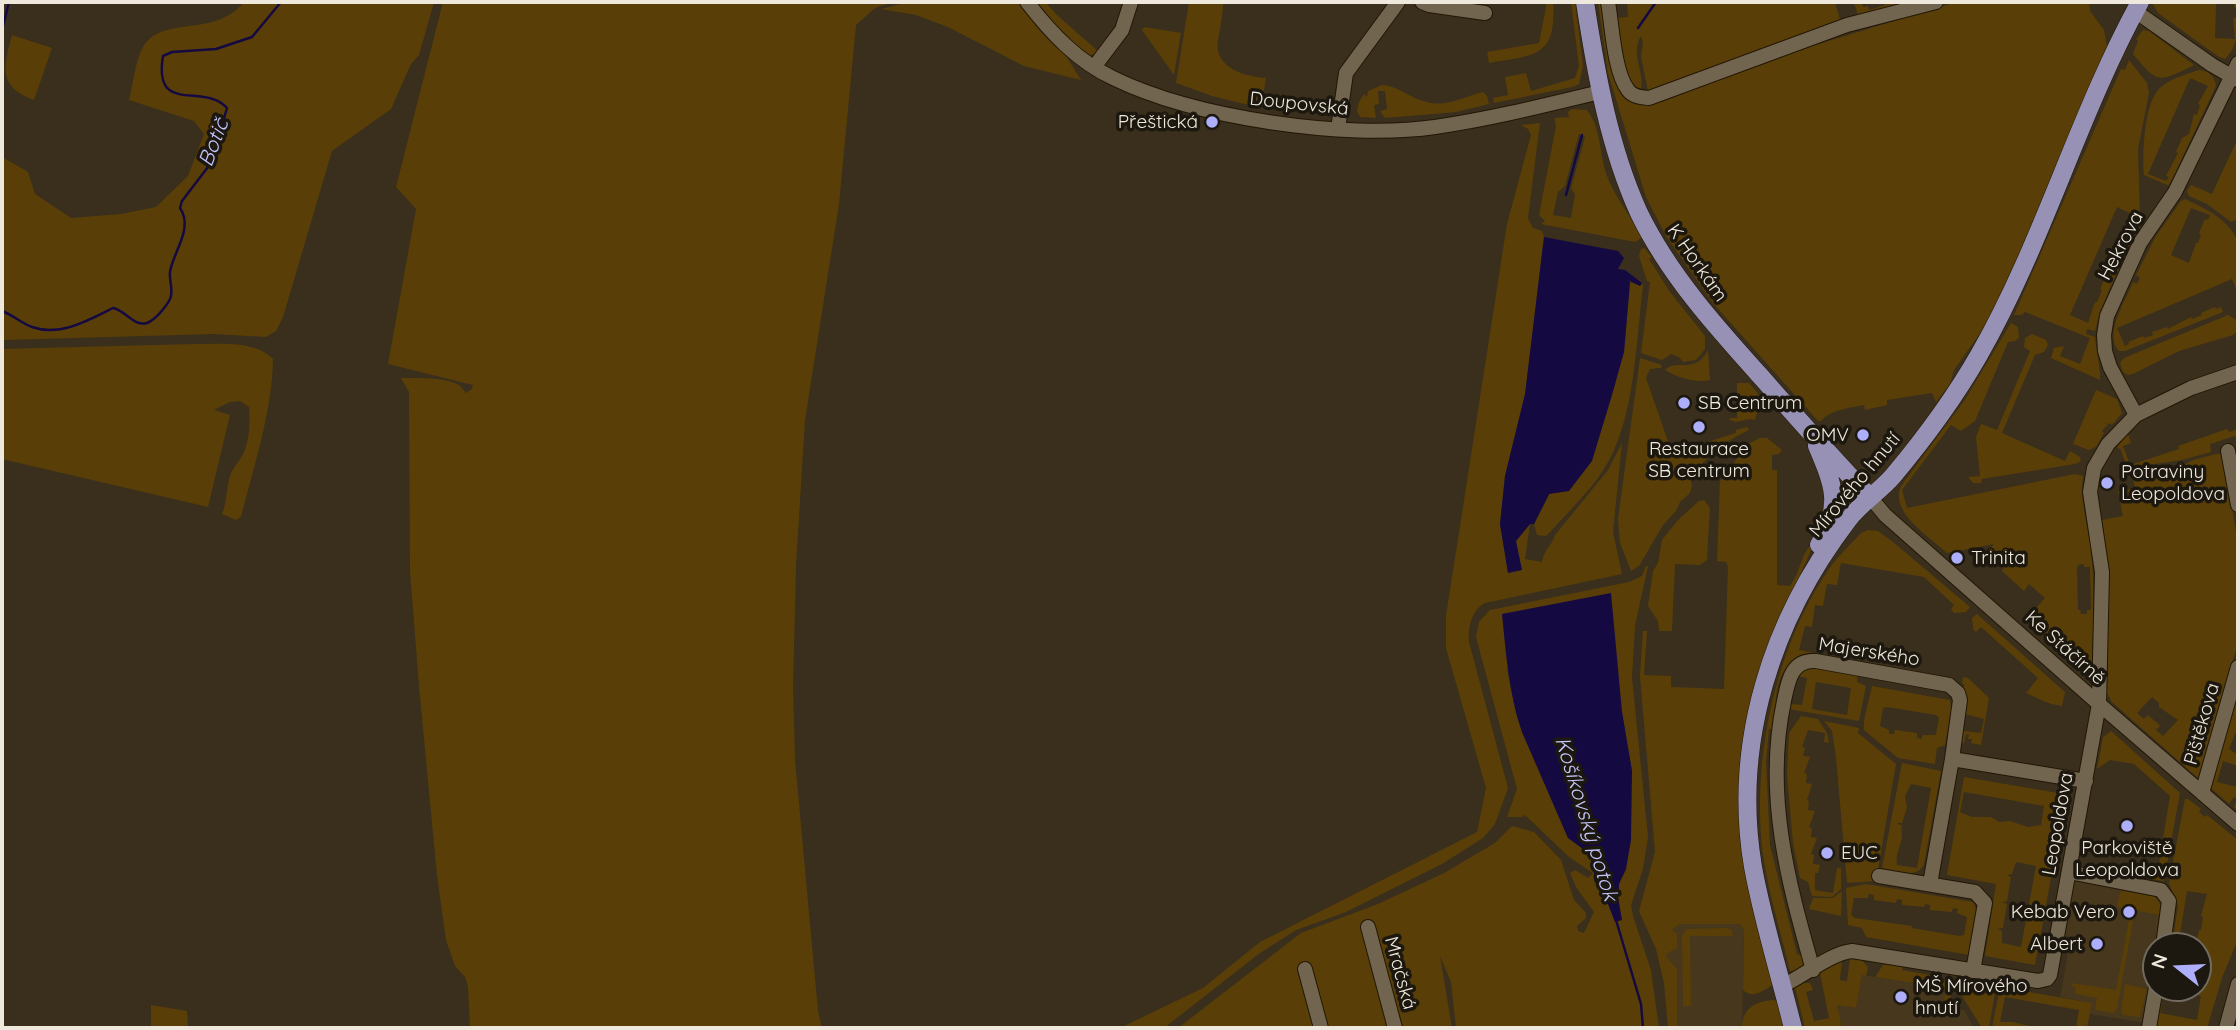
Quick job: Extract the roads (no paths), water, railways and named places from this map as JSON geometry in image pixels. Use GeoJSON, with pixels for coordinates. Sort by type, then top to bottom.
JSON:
{"type":"FeatureCollection","features":[{"type":"Feature","properties":{"kind":"main road","name":"K Horkám"},"geometry":{"type":"LineString","coordinates":[[1585,2],[1600,92],[1635,203],[1664,256],[1727,339],[1870,497]]}},
{"type":"Feature","properties":{"kind":"main road","name":"Mírového hnutí"},"geometry":{"type":"LineString","coordinates":[[1793,1028],[1753,867],[1748,806],[1749,764],[1756,714],[1771,657],[1814,567],[1849,518],[1886,483],[1910,453],[1962,382],[1990,334],[2137,6]]}},
{"type":"Feature","properties":{"kind":"main road"},"geometry":{"type":"LineString","coordinates":[[1811,433],[1835,495],[1832,520],[1816,550],[1814,567]]}},
{"type":"Feature","properties":{"kind":"street","name":"Doupovská"},"geometry":{"type":"LineString","coordinates":[[1027,2],[1070,51],[1113,78],[1228,115],[1338,129],[1386,130],[1434,127],[1600,92]]}},
{"type":"Feature","properties":{"kind":"street"},"geometry":{"type":"LineString","coordinates":[[1094,67],[1122,30],[1131,2]]}},
{"type":"Feature","properties":{"kind":"street"},"geometry":{"type":"LineString","coordinates":[[1338,129],[1346,73],[1398,2]]}},
{"type":"Feature","properties":{"kind":"street"},"geometry":{"type":"LineString","coordinates":[[1422,2],[1485,13]]}},
{"type":"Feature","properties":{"kind":"street"},"geometry":{"type":"LineString","coordinates":[[1608,2],[1620,71],[1627,89],[1638,97],[1649,98],[1847,25],[1936,2]]}},
{"type":"Feature","properties":{"kind":"street"},"geometry":{"type":"LineString","coordinates":[[2137,6],[2236,73]]}},
{"type":"Feature","properties":{"kind":"street","name":"Hekrova"},"geometry":{"type":"LineString","coordinates":[[2136,415],[2109,367],[2104,335],[2107,316],[2140,243],[2175,192],[2236,73]]}},
{"type":"Feature","properties":{"kind":"street","name":"Leopoldova"},"geometry":{"type":"LineString","coordinates":[[1782,986],[1826,960],[1846,952],[1857,951],[2038,981],[2047,979],[2052,970],[2099,704],[2102,572],[2090,492],[2094,468],[2108,444],[2136,415],[2191,388],[2238,372]]}},
{"type":"Feature","properties":{"kind":"street"},"geometry":{"type":"LineString","coordinates":[[2228,451],[2238,505]]}},
{"type":"Feature","properties":{"kind":"street","name":"Ke Stáčírně"},"geometry":{"type":"LineString","coordinates":[[1870,497],[1885,515],[2238,824]]}},
{"type":"Feature","properties":{"kind":"street","name":"Majerského"},"geometry":{"type":"LineString","coordinates":[[1813,970],[1789,886],[1777,805],[1778,735],[1792,672],[1801,663],[1812,660],[1949,685],[1958,693],[1961,708],[1952,759]]}},
{"type":"Feature","properties":{"kind":"street","name":"Pištěkova"},"geometry":{"type":"LineString","coordinates":[[2202,793],[2238,667]]}},
{"type":"Feature","properties":{"kind":"street"},"geometry":{"type":"LineString","coordinates":[[1930,884],[1952,759],[2086,781]]}},
{"type":"Feature","properties":{"kind":"street"},"geometry":{"type":"LineString","coordinates":[[2070,872],[2161,890],[2169,901],[2165,932]]}},
{"type":"Feature","properties":{"kind":"street"},"geometry":{"type":"LineString","coordinates":[[1879,876],[1975,892],[1985,903],[1973,971]]}},
{"type":"Feature","properties":{"kind":"street","name":"Mračská"},"geometry":{"type":"LineString","coordinates":[[1368,927],[1395,1028]]}},
{"type":"Feature","properties":{"kind":"street"},"geometry":{"type":"LineString","coordinates":[[1305,969],[1321,1028]]}},
{"type":"Feature","properties":{"kind":"street"},"geometry":{"type":"LineString","coordinates":[[2226,1028],[2238,984]]}},
{"type":"Feature","properties":{"kind":"street"},"geometry":{"type":"LineString","coordinates":[[2149,1028],[2153,1002]]}},
{"type":"Feature","properties":{"kind":"water"},"geometry":{"type":"Polygon","coordinates":[[[1544,237],[1618,251],[1624,258],[1618,269],[1625,270],[1642,283],[1640,286],[1628,280],[1630,282],[1624,352],[1592,461],[1569,491],[1549,494],[1534,524],[1530,524],[1516,541],[1522,570],[1508,573],[1500,524],[1505,476],[1525,394],[1544,237]]]}},
{"type":"Feature","properties":{"kind":"water"},"geometry":{"type":"Polygon","coordinates":[[[1611,593],[1622,712],[1632,771],[1631,840],[1618,897],[1622,920],[1615,922],[1605,896],[1594,880],[1594,865],[1590,854],[1568,838],[1522,732],[1511,689],[1502,614],[1611,593]]]}},
{"type":"Feature","properties":{"kind":"waterway"},"geometry":{"type":"LineString","coordinates":[[2,30],[9,2]]}},
{"type":"Feature","properties":{"kind":"waterway","name":"Botič"},"geometry":{"type":"LineString","coordinates":[[2,311],[43,330],[74,326],[113,308],[142,324],[160,313],[171,296],[170,272],[184,232],[184,216],[180,208],[182,201],[211,163],[227,108],[206,97],[173,92],[166,86],[162,74],[163,56],[172,52],[216,49],[252,37],[281,2]]}},
{"type":"Feature","properties":{"kind":"waterway","name":"Košíkovský potok"},"geometry":{"type":"LineString","coordinates":[[1638,28],[1656,2]]}},
{"type":"Feature","properties":{"kind":"waterway","name":"Košíkovský potok"},"geometry":{"type":"LineString","coordinates":[[1566,195],[1582,135]]}},
{"type":"Feature","properties":{"kind":"waterway","name":"Košíkovský potok"},"geometry":{"type":"LineString","coordinates":[[1616,920],[1641,1004],[1643,1028]]}},
{"type":"Feature","properties":{"kind":"place","name":"Přeštická"},"geometry":{"type":"Point","coordinates":[1212,122]}},
{"type":"Feature","properties":{"kind":"place","name":"SB Centrum"},"geometry":{"type":"Point","coordinates":[1684,403]}},
{"type":"Feature","properties":{"kind":"place","name":"Restaurace SB centrum"},"geometry":{"type":"Point","coordinates":[1699,427]}},
{"type":"Feature","properties":{"kind":"place","name":"OMV"},"geometry":{"type":"Point","coordinates":[1863,435]}},
{"type":"Feature","properties":{"kind":"place","name":"Potraviny Leopoldova"},"geometry":{"type":"Point","coordinates":[2107,483]}},
{"type":"Feature","properties":{"kind":"place","name":"Trinita"},"geometry":{"type":"Point","coordinates":[1957,558]}},
{"type":"Feature","properties":{"kind":"place","name":"Parkoviště Leopoldova"},"geometry":{"type":"Point","coordinates":[2127,826]}},
{"type":"Feature","properties":{"kind":"place","name":"EUC"},"geometry":{"type":"Point","coordinates":[1827,853]}},
{"type":"Feature","properties":{"kind":"place","name":"Kebab Vero"},"geometry":{"type":"Point","coordinates":[2129,912]}},
{"type":"Feature","properties":{"kind":"place","name":"Albert"},"geometry":{"type":"Point","coordinates":[2097,944]}},
{"type":"Feature","properties":{"kind":"place","name":"MŠ Mírového hnutí"},"geometry":{"type":"Point","coordinates":[1901,997]}}]}
